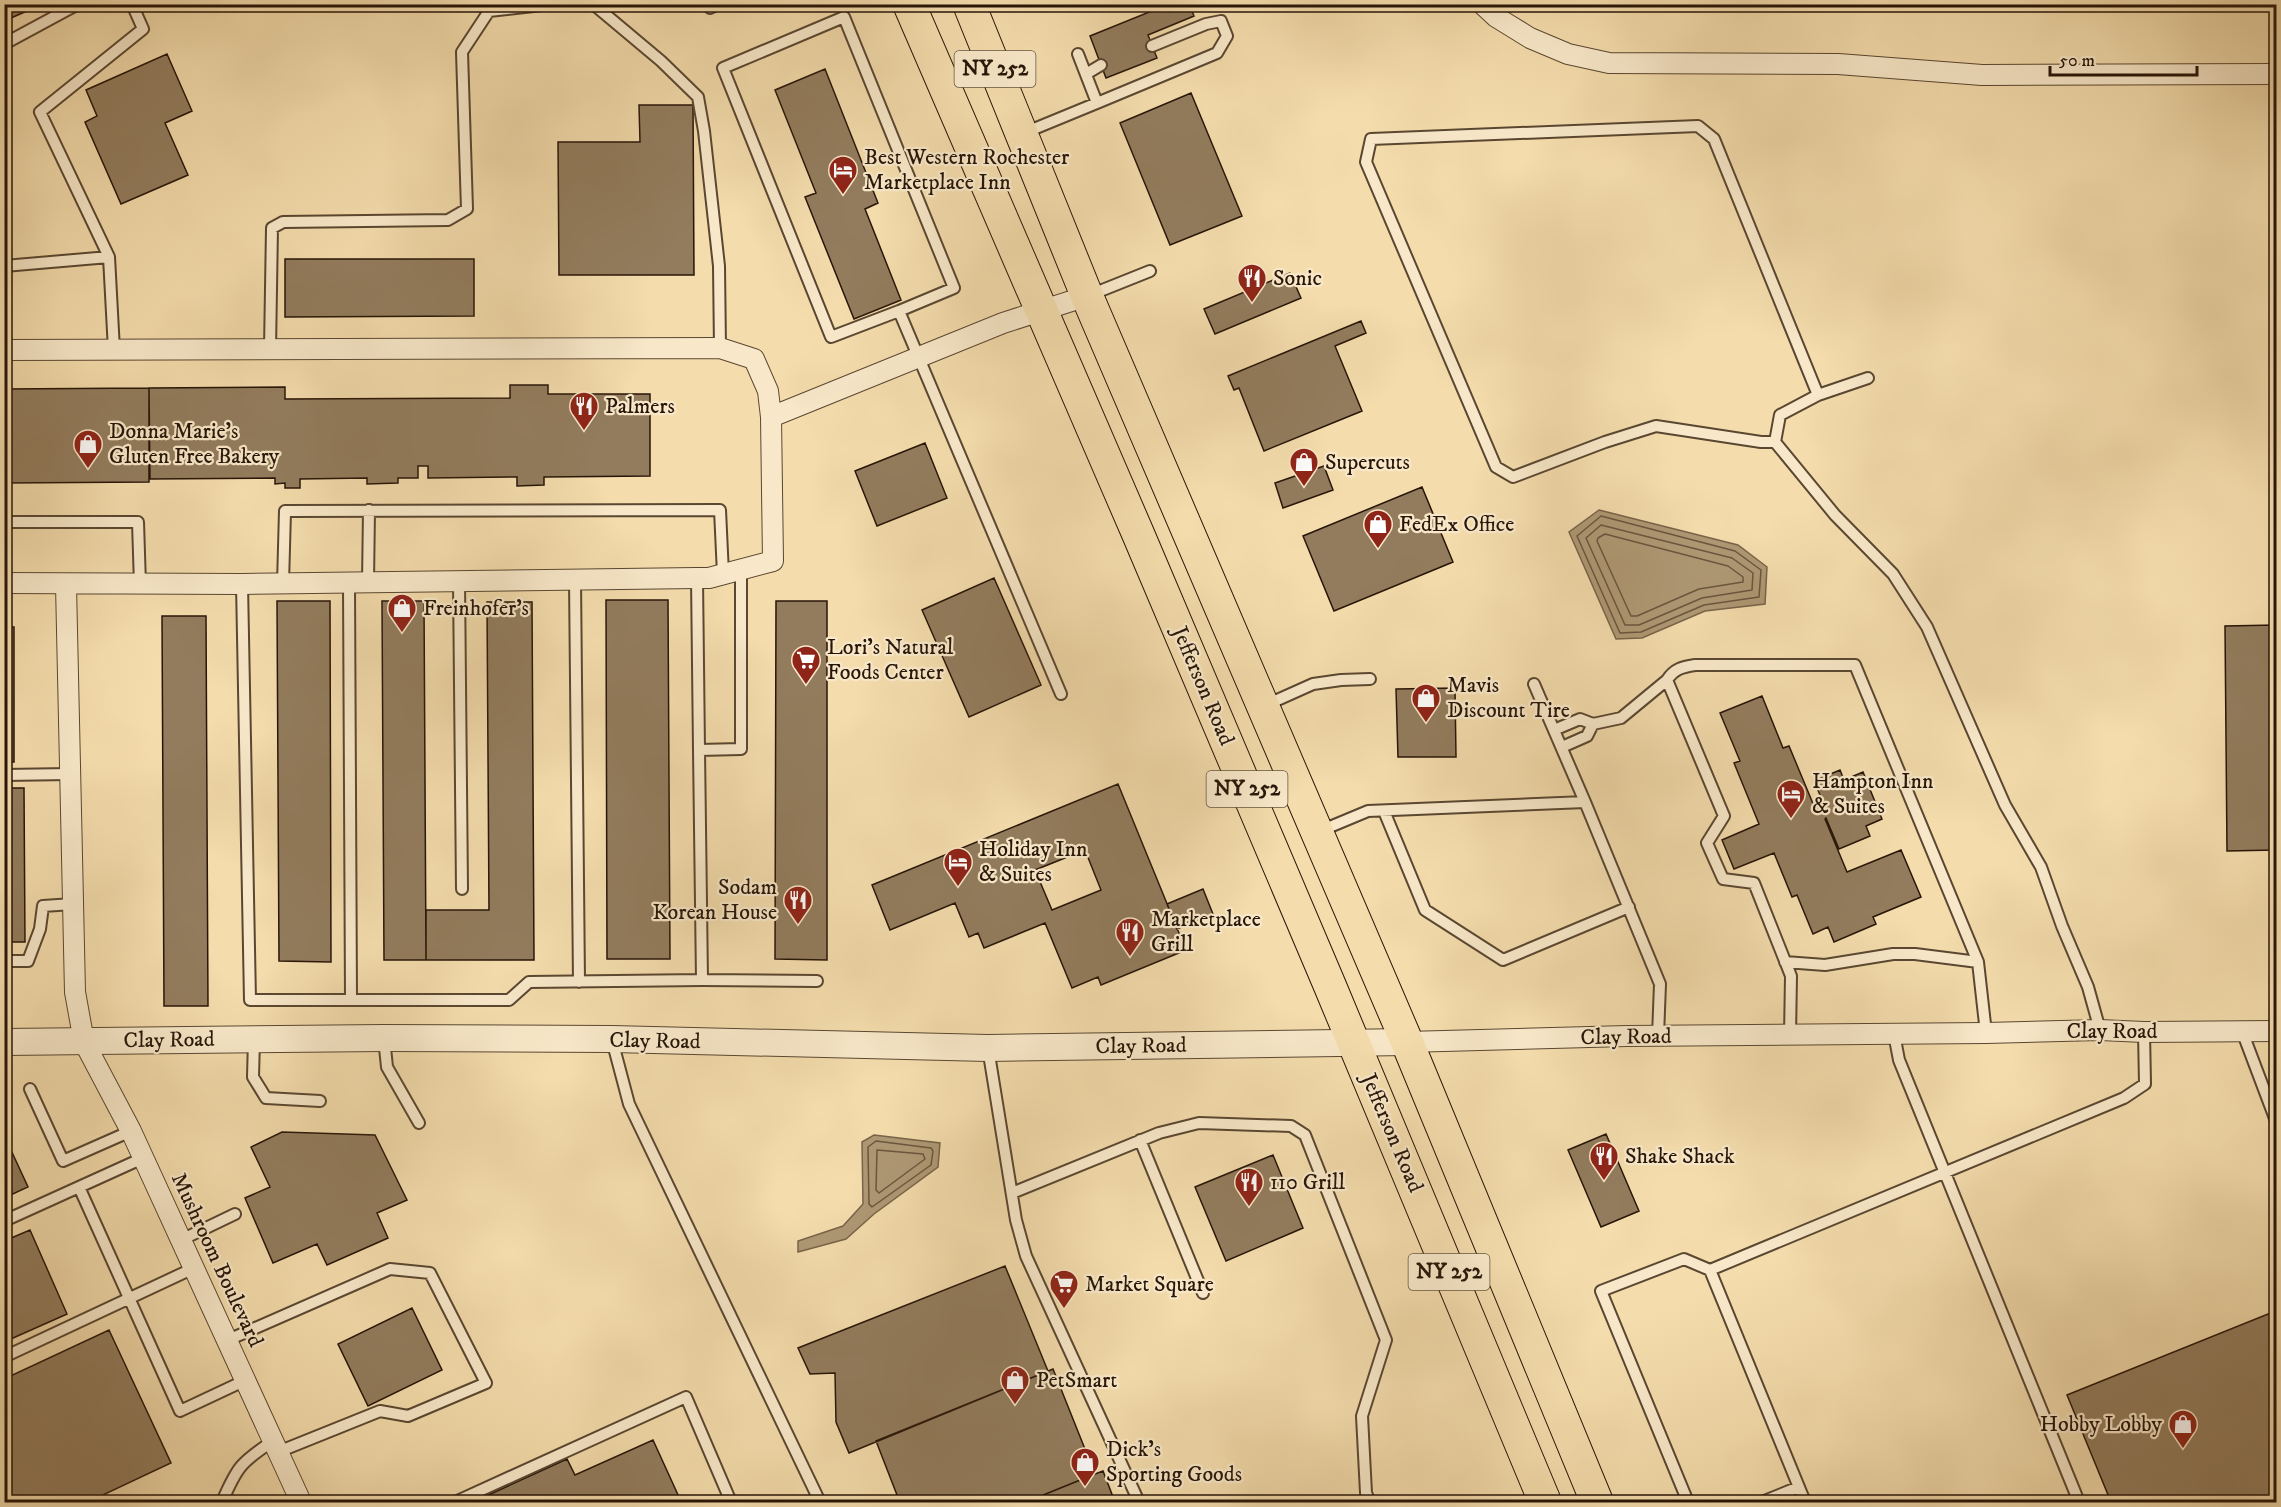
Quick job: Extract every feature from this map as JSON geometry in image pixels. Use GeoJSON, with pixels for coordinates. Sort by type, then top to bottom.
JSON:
{"type":"FeatureCollection","features":[{"type":"Feature","properties":{"kind":"main road","name":"Jefferson Road"},"geometry":{"type":"LineString","coordinates":[[909,4],[1354,1042],[1545,1503]]}},
{"type":"Feature","properties":{"kind":"main road","name":"NY 252"},"geometry":{"type":"LineString","coordinates":[[969,4],[1087,296],[1407,1042],[1597,1503]]}},
{"type":"Feature","properties":{"kind":"street"},"geometry":{"type":"LineString","coordinates":[[1482,4],[1496,17],[1530,38],[1568,54],[1609,63],[1838,64],[1982,75],[2277,74]]}},
{"type":"Feature","properties":{"kind":"street"},"geometry":{"type":"LineString","coordinates":[[771,417],[1004,323],[1087,296]]}},
{"type":"Feature","properties":{"kind":"street"},"geometry":{"type":"LineString","coordinates":[[4,350],[720,348],[754,359],[768,391],[771,417],[773,561],[697,578],[283,584],[4,583]]}},
{"type":"Feature","properties":{"kind":"street","name":"Mushroom Boulevard"},"geometry":{"type":"LineString","coordinates":[[66,585],[75,992],[84,1042],[182,1240],[301,1503]]}},
{"type":"Feature","properties":{"kind":"street","name":"Clay Road"},"geometry":{"type":"LineString","coordinates":[[4,1042],[384,1038],[988,1048],[1658,1036],[1986,1033],[2100,1029],[2144,1032],[2277,1031]]}},
{"type":"Feature","properties":{"kind":"lane"},"geometry":{"type":"LineString","coordinates":[[4,44],[78,4]]}},
{"type":"Feature","properties":{"kind":"lane"},"geometry":{"type":"LineString","coordinates":[[114,350],[109,257],[40,112],[143,29],[132,4]]}},
{"type":"Feature","properties":{"kind":"lane"},"geometry":{"type":"LineString","coordinates":[[270,349],[272,228],[284,222],[448,220],[468,209],[462,52],[489,10],[551,4]]}},
{"type":"Feature","properties":{"kind":"lane"},"geometry":{"type":"LineString","coordinates":[[593,4],[661,61],[698,97],[704,130],[719,266],[720,348]]}},
{"type":"Feature","properties":{"kind":"lane"},"geometry":{"type":"LineString","coordinates":[[709,4],[710,8],[718,4]]}},
{"type":"Feature","properties":{"kind":"lane"},"geometry":{"type":"LineString","coordinates":[[843,17],[954,288],[899,311],[831,337],[723,68],[843,17]]}},
{"type":"Feature","properties":{"kind":"lane"},"geometry":{"type":"LineString","coordinates":[[1021,134],[1217,54],[1227,36],[1221,21],[1206,24],[1152,46]]}},
{"type":"Feature","properties":{"kind":"lane"},"geometry":{"type":"LineString","coordinates":[[1078,54],[1097,103]]}},
{"type":"Feature","properties":{"kind":"lane"},"geometry":{"type":"LineString","coordinates":[[1086,74],[1101,65]]}},
{"type":"Feature","properties":{"kind":"lane"},"geometry":{"type":"LineString","coordinates":[[1775,442],[1761,442],[1656,426],[1605,442],[1513,477],[1496,467],[1366,162],[1371,139],[1698,126],[1714,139],[1818,395]]}},
{"type":"Feature","properties":{"kind":"lane"},"geometry":{"type":"LineString","coordinates":[[4,266],[109,257]]}},
{"type":"Feature","properties":{"kind":"lane"},"geometry":{"type":"LineString","coordinates":[[1087,296],[1150,270]]}},
{"type":"Feature","properties":{"kind":"lane"},"geometry":{"type":"LineString","coordinates":[[899,311],[1060,694]]}},
{"type":"Feature","properties":{"kind":"lane"},"geometry":{"type":"LineString","coordinates":[[1775,442],[1780,416],[1818,395],[1868,378]]}},
{"type":"Feature","properties":{"kind":"lane"},"geometry":{"type":"LineString","coordinates":[[1775,442],[1835,515],[1893,574],[1927,627],[2005,805],[2041,867],[2062,926],[2088,987],[2100,1029]]}},
{"type":"Feature","properties":{"kind":"lane"},"geometry":{"type":"LineString","coordinates":[[351,1000],[358,583],[369,510]]}},
{"type":"Feature","properties":{"kind":"lane"},"geometry":{"type":"LineString","coordinates":[[283,584],[285,511],[720,510],[732,571],[741,749],[699,750]]}},
{"type":"Feature","properties":{"kind":"lane"},"geometry":{"type":"LineString","coordinates":[[4,522],[138,522],[140,585]]}},
{"type":"Feature","properties":{"kind":"lane"},"geometry":{"type":"LineString","coordinates":[[697,578],[702,980]]}},
{"type":"Feature","properties":{"kind":"lane"},"geometry":{"type":"LineString","coordinates":[[575,580],[579,982]]}},
{"type":"Feature","properties":{"kind":"lane"},"geometry":{"type":"LineString","coordinates":[[459,581],[462,889]]}},
{"type":"Feature","properties":{"kind":"lane"},"geometry":{"type":"LineString","coordinates":[[242,584],[250,1000],[509,1000],[529,982],[817,981]]}},
{"type":"Feature","properties":{"kind":"lane"},"geometry":{"type":"LineString","coordinates":[[1554,730],[1580,719],[1593,724],[1621,718],[1681,667],[1695,665],[1855,665],[1978,962],[1986,1033]]}},
{"type":"Feature","properties":{"kind":"lane"},"geometry":{"type":"LineString","coordinates":[[1263,706],[1313,684],[1370,679]]}},
{"type":"Feature","properties":{"kind":"lane"},"geometry":{"type":"LineString","coordinates":[[1667,680],[1724,816],[1707,843],[1723,879],[1754,884],[1791,976],[1790,1035]]}},
{"type":"Feature","properties":{"kind":"lane"},"geometry":{"type":"LineString","coordinates":[[1534,684],[1660,984],[1658,1036]]}},
{"type":"Feature","properties":{"kind":"lane"},"geometry":{"type":"LineString","coordinates":[[1562,747],[1587,736],[1593,724]]}},
{"type":"Feature","properties":{"kind":"lane"},"geometry":{"type":"LineString","coordinates":[[4,775],[70,774]]}},
{"type":"Feature","properties":{"kind":"lane"},"geometry":{"type":"LineString","coordinates":[[1317,832],[1368,811],[1585,802]]}},
{"type":"Feature","properties":{"kind":"lane"},"geometry":{"type":"LineString","coordinates":[[1384,810],[1425,909],[1503,960],[1629,907]]}},
{"type":"Feature","properties":{"kind":"lane"},"geometry":{"type":"LineString","coordinates":[[4,961],[28,961],[40,929],[43,906],[73,904]]}},
{"type":"Feature","properties":{"kind":"lane"},"geometry":{"type":"LineString","coordinates":[[1785,962],[1825,964],[1893,954],[1915,954],[1978,962]]}},
{"type":"Feature","properties":{"kind":"lane"},"geometry":{"type":"LineString","coordinates":[[2242,1031],[2276,1116]]}},
{"type":"Feature","properties":{"kind":"lane"},"geometry":{"type":"LineString","coordinates":[[1710,1270],[2124,1098],[2145,1084],[2144,1032]]}},
{"type":"Feature","properties":{"kind":"lane"},"geometry":{"type":"LineString","coordinates":[[1894,1034],[1899,1060],[2079,1503]]}},
{"type":"Feature","properties":{"kind":"lane"},"geometry":{"type":"LineString","coordinates":[[254,1038],[253,1077],[266,1098],[320,1101]]}},
{"type":"Feature","properties":{"kind":"lane"},"geometry":{"type":"LineString","coordinates":[[384,1038],[387,1067],[419,1123]]}},
{"type":"Feature","properties":{"kind":"lane"},"geometry":{"type":"LineString","coordinates":[[612,1040],[629,1104],[820,1503]]}},
{"type":"Feature","properties":{"kind":"lane"},"geometry":{"type":"LineString","coordinates":[[988,1048],[1016,1220],[1026,1256],[1139,1503]]}},
{"type":"Feature","properties":{"kind":"lane"},"geometry":{"type":"LineString","coordinates":[[30,1089],[63,1161],[130,1131]]}},
{"type":"Feature","properties":{"kind":"lane"},"geometry":{"type":"LineString","coordinates":[[1012,1193],[1158,1133],[1199,1122],[1291,1126],[1305,1135],[1386,1340],[1362,1416],[1366,1493],[1370,1503]]}},
{"type":"Feature","properties":{"kind":"lane"},"geometry":{"type":"LineString","coordinates":[[1140,1140],[1203,1293]]}},
{"type":"Feature","properties":{"kind":"lane"},"geometry":{"type":"LineString","coordinates":[[4,1221],[143,1158]]}},
{"type":"Feature","properties":{"kind":"lane"},"geometry":{"type":"LineString","coordinates":[[79,1187],[180,1411],[246,1380]]}},
{"type":"Feature","properties":{"kind":"lane"},"geometry":{"type":"LineString","coordinates":[[182,1240],[235,1214]]}},
{"type":"Feature","properties":{"kind":"lane"},"geometry":{"type":"LineString","coordinates":[[1688,1503],[1601,1291],[1684,1258],[1710,1270],[1805,1503]]}},
{"type":"Feature","properties":{"kind":"lane"},"geometry":{"type":"LineString","coordinates":[[4,1357],[194,1268]]}},
{"type":"Feature","properties":{"kind":"lane"},"geometry":{"type":"LineString","coordinates":[[222,1503],[233,1477],[247,1458],[380,1410],[408,1416],[486,1383],[429,1273],[390,1269],[228,1340]]}},
{"type":"Feature","properties":{"kind":"lane"},"geometry":{"type":"LineString","coordinates":[[455,1503],[686,1397],[730,1503]]}},
{"type":"Feature","properties":{"kind":"lane"},"geometry":{"type":"LineString","coordinates":[[1762,1503],[1799,1487]]}},
{"type":"Feature","properties":{"kind":"water"},"geometry":{"type":"Polygon","coordinates":[[[1599,510],[1738,545],[1767,567],[1765,604],[1705,611],[1642,638],[1616,639],[1569,532],[1599,510]]]}},
{"type":"Feature","properties":{"kind":"water"},"geometry":{"type":"Polygon","coordinates":[[[874,1135],[940,1143],[938,1167],[874,1214],[846,1239],[798,1252],[798,1241],[843,1226],[863,1204],[862,1142],[874,1135]]]}},
{"type":"Feature","properties":{"kind":"building"},"geometry":{"type":"Polygon","coordinates":[[[4,4],[43,4],[4,21],[4,4]]]}},
{"type":"Feature","properties":{"kind":"building"},"geometry":{"type":"Polygon","coordinates":[[[1169,4],[1189,4],[1194,16],[1148,35],[1157,58],[1106,78],[1090,36],[1169,4]]]}},
{"type":"Feature","properties":{"kind":"building"},"geometry":{"type":"Polygon","coordinates":[[[167,54],[192,111],[165,123],[188,175],[121,204],[85,122],[97,116],[86,90],[167,54]]]}},
{"type":"Feature","properties":{"kind":"building","name":"Best Western Rochester Marketplace Inn"},"geometry":{"type":"Polygon","coordinates":[[[825,69],[878,203],[865,209],[901,300],[854,319],[805,197],[816,193],[775,90],[825,69]]]}},
{"type":"Feature","properties":{"kind":"building"},"geometry":{"type":"Polygon","coordinates":[[[1191,93],[1242,216],[1170,245],[1120,123],[1191,93]]]}},
{"type":"Feature","properties":{"kind":"building"},"geometry":{"type":"Polygon","coordinates":[[[639,105],[693,105],[694,275],[559,275],[558,142],[640,142],[639,105]]]}},
{"type":"Feature","properties":{"kind":"building"},"geometry":{"type":"Polygon","coordinates":[[[285,259],[474,259],[474,316],[285,317],[285,259]]]}},
{"type":"Feature","properties":{"kind":"building","name":"Sonic"},"geometry":{"type":"Polygon","coordinates":[[[1290,273],[1301,298],[1215,334],[1204,309],[1290,273]]]}},
{"type":"Feature","properties":{"kind":"building"},"geometry":{"type":"Polygon","coordinates":[[[1361,321],[1366,333],[1335,346],[1362,411],[1264,451],[1239,388],[1234,390],[1228,376],[1361,321]]]}},
{"type":"Feature","properties":{"kind":"building"},"geometry":{"type":"Polygon","coordinates":[[[510,385],[548,385],[548,394],[650,394],[650,476],[544,477],[544,485],[517,486],[517,477],[428,478],[428,466],[418,466],[418,478],[398,478],[398,483],[367,484],[367,478],[300,479],[300,488],[285,488],[285,483],[275,484],[275,478],[150,479],[149,388],[285,387],[285,399],[510,398],[510,385]]]}},
{"type":"Feature","properties":{"kind":"building"},"geometry":{"type":"Polygon","coordinates":[[[149,388],[149,482],[4,483],[4,389],[149,388]]]}},
{"type":"Feature","properties":{"kind":"building"},"geometry":{"type":"Polygon","coordinates":[[[925,443],[947,498],[877,526],[855,471],[925,443]]]}},
{"type":"Feature","properties":{"kind":"building","name":"Supercuts"},"geometry":{"type":"Polygon","coordinates":[[[1324,466],[1333,490],[1283,508],[1275,483],[1324,466]]]}},
{"type":"Feature","properties":{"kind":"building","name":"FedEx Office"},"geometry":{"type":"Polygon","coordinates":[[[1422,487],[1453,562],[1334,611],[1303,536],[1422,487]]]}},
{"type":"Feature","properties":{"kind":"building"},"geometry":{"type":"Polygon","coordinates":[[[994,578],[1041,685],[969,717],[922,610],[994,578]]]}},
{"type":"Feature","properties":{"kind":"building"},"geometry":{"type":"Polygon","coordinates":[[[606,600],[668,600],[670,959],[607,959],[606,600]]]}},
{"type":"Feature","properties":{"kind":"building"},"geometry":{"type":"Polygon","coordinates":[[[277,601],[330,601],[331,962],[279,961],[277,601]]]}},
{"type":"Feature","properties":{"kind":"building"},"geometry":{"type":"Polygon","coordinates":[[[382,601],[424,601],[426,960],[384,960],[382,601]]]}},
{"type":"Feature","properties":{"kind":"building"},"geometry":{"type":"Polygon","coordinates":[[[776,601],[827,601],[827,960],[775,959],[776,601]]]}},
{"type":"Feature","properties":{"kind":"building"},"geometry":{"type":"Polygon","coordinates":[[[487,602],[532,602],[534,960],[426,960],[426,910],[489,910],[487,602]]]}},
{"type":"Feature","properties":{"kind":"building"},"geometry":{"type":"Polygon","coordinates":[[[162,616],[206,616],[208,1006],[164,1006],[162,616]]]}},
{"type":"Feature","properties":{"kind":"building"},"geometry":{"type":"Polygon","coordinates":[[[2276,625],[2276,850],[2227,851],[2225,626],[2276,625]]]}},
{"type":"Feature","properties":{"kind":"building"},"geometry":{"type":"Polygon","coordinates":[[[4,627],[14,627],[14,762],[4,762],[4,627]]]}},
{"type":"Feature","properties":{"kind":"building","name":"Mavis Discount Tire"},"geometry":{"type":"Polygon","coordinates":[[[1455,688],[1456,757],[1398,757],[1396,689],[1455,688]]]}},
{"type":"Feature","properties":{"kind":"building","name":"Hampton Inn & Suites"},"geometry":{"type":"Polygon","coordinates":[[[1762,696],[1783,748],[1789,746],[1814,806],[1823,802],[1814,781],[1840,770],[1844,780],[1863,772],[1882,819],[1866,826],[1870,836],[1839,849],[1825,819],[1847,872],[1901,850],[1921,897],[1873,917],[1876,924],[1834,942],[1828,927],[1813,934],[1797,895],[1792,897],[1774,853],[1734,869],[1722,840],[1759,824],[1734,763],[1740,761],[1720,713],[1762,696]]]}},
{"type":"Feature","properties":{"kind":"building","name":"Holiday Inn & Suites"},"geometry":{"type":"Polygon","coordinates":[[[1118,784],[1186,950],[1101,985],[1098,977],[1072,988],[1045,923],[984,948],[978,933],[969,937],[955,903],[890,930],[872,885],[1118,784]],[[1085,850],[1035,870],[1052,910],[1101,890],[1085,850]]]}},
{"type":"Feature","properties":{"kind":"building"},"geometry":{"type":"Polygon","coordinates":[[[4,788],[24,788],[25,942],[4,942],[4,788]]]}},
{"type":"Feature","properties":{"kind":"building"},"geometry":{"type":"Polygon","coordinates":[[[1203,889],[1213,914],[1177,929],[1167,904],[1203,889]]]}},
{"type":"Feature","properties":{"kind":"building"},"geometry":{"type":"Polygon","coordinates":[[[282,1132],[375,1135],[407,1200],[377,1213],[388,1238],[327,1265],[317,1244],[273,1263],[245,1198],[270,1187],[251,1147],[282,1132]]]}},
{"type":"Feature","properties":{"kind":"building","name":"Shake Shack"},"geometry":{"type":"Polygon","coordinates":[[[1606,1134],[1639,1211],[1601,1227],[1568,1150],[1606,1134]]]}},
{"type":"Feature","properties":{"kind":"building"},"geometry":{"type":"Polygon","coordinates":[[[4,1135],[28,1187],[4,1198],[4,1135]]]}},
{"type":"Feature","properties":{"kind":"building","name":"110 Grill"},"geometry":{"type":"Polygon","coordinates":[[[1273,1155],[1303,1228],[1226,1261],[1195,1187],[1273,1155]]]}},
{"type":"Feature","properties":{"kind":"building"},"geometry":{"type":"Polygon","coordinates":[[[30,1230],[67,1314],[4,1342],[4,1241],[30,1230]]]}},
{"type":"Feature","properties":{"kind":"building"},"geometry":{"type":"Polygon","coordinates":[[[1005,1266],[1048,1371],[849,1453],[836,1422],[835,1373],[810,1374],[798,1348],[1005,1266]]]}},
{"type":"Feature","properties":{"kind":"building"},"geometry":{"type":"Polygon","coordinates":[[[412,1308],[442,1370],[368,1406],[338,1344],[412,1308]]]}},
{"type":"Feature","properties":{"kind":"building","name":"Hobby Lobby"},"geometry":{"type":"Polygon","coordinates":[[[2273,1312],[2276,1322],[2276,1502],[2111,1502],[2067,1395],[2273,1312]]]}},
{"type":"Feature","properties":{"kind":"building"},"geometry":{"type":"Polygon","coordinates":[[[109,1330],[171,1463],[88,1502],[4,1502],[4,1379],[109,1330]]]}},
{"type":"Feature","properties":{"kind":"building","name":"PetSmart"},"geometry":{"type":"Polygon","coordinates":[[[1053,1369],[1095,1474],[1026,1502],[888,1502],[897,1495],[876,1441],[1053,1369]]]}},
{"type":"Feature","properties":{"kind":"building"},"geometry":{"type":"Polygon","coordinates":[[[653,1440],[679,1497],[666,1502],[473,1502],[567,1459],[575,1475],[653,1440]]]}},
{"type":"Feature","properties":{"kind":"building","name":"Dick's Sporting Goods"},"geometry":{"type":"Polygon","coordinates":[[[1103,1471],[1115,1502],[1026,1502],[1095,1474],[1103,1471]]]}},
{"type":"Feature","properties":{"kind":"place","name":"Best Western Rochester Marketplace Inn"},"geometry":{"type":"Point","coordinates":[843,196]}},
{"type":"Feature","properties":{"kind":"place","name":"Sonic"},"geometry":{"type":"Point","coordinates":[1252,304]}},
{"type":"Feature","properties":{"kind":"place","name":"Palmers"},"geometry":{"type":"Point","coordinates":[584,432]}},
{"type":"Feature","properties":{"kind":"place","name":"Donna Marie's Gluten Free Bakery"},"geometry":{"type":"Point","coordinates":[88,470]}},
{"type":"Feature","properties":{"kind":"place","name":"Supercuts"},"geometry":{"type":"Point","coordinates":[1304,488]}},
{"type":"Feature","properties":{"kind":"place","name":"FedEx Office"},"geometry":{"type":"Point","coordinates":[1378,550]}},
{"type":"Feature","properties":{"kind":"place","name":"Freinhofer's"},"geometry":{"type":"Point","coordinates":[402,634]}},
{"type":"Feature","properties":{"kind":"place","name":"Lori's Natural Foods Center"},"geometry":{"type":"Point","coordinates":[806,686]}},
{"type":"Feature","properties":{"kind":"place","name":"Mavis Discount Tire"},"geometry":{"type":"Point","coordinates":[1426,724]}},
{"type":"Feature","properties":{"kind":"place","name":"Hampton Inn & Suites"},"geometry":{"type":"Point","coordinates":[1791,820]}},
{"type":"Feature","properties":{"kind":"place","name":"Holiday Inn & Suites"},"geometry":{"type":"Point","coordinates":[958,888]}},
{"type":"Feature","properties":{"kind":"place","name":"Sodam Korean House"},"geometry":{"type":"Point","coordinates":[798,926]}},
{"type":"Feature","properties":{"kind":"place","name":"Marketplace Grill"},"geometry":{"type":"Point","coordinates":[1130,958]}},
{"type":"Feature","properties":{"kind":"place","name":"Shake Shack"},"geometry":{"type":"Point","coordinates":[1604,1182]}},
{"type":"Feature","properties":{"kind":"place","name":"110 Grill"},"geometry":{"type":"Point","coordinates":[1249,1208]}},
{"type":"Feature","properties":{"kind":"place","name":"Market Square"},"geometry":{"type":"Point","coordinates":[1064,1310]}},
{"type":"Feature","properties":{"kind":"place","name":"PetSmart"},"geometry":{"type":"Point","coordinates":[1015,1406]}},
{"type":"Feature","properties":{"kind":"place","name":"Hobby Lobby"},"geometry":{"type":"Point","coordinates":[2183,1450]}},
{"type":"Feature","properties":{"kind":"place","name":"Dick's Sporting Goods"},"geometry":{"type":"Point","coordinates":[1085,1488]}}]}
